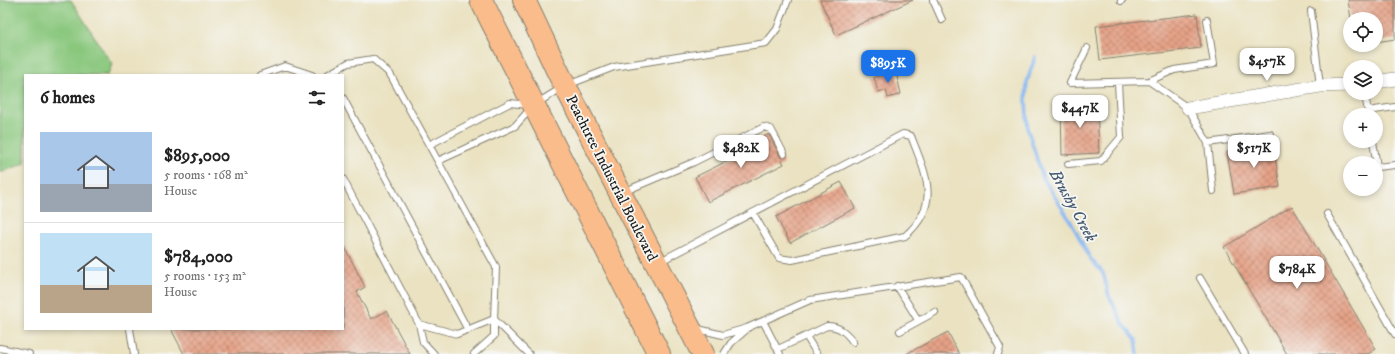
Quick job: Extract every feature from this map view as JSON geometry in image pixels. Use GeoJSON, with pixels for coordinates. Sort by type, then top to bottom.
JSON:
{"type":"FeatureCollection","features":[{"type":"Feature","properties":{"kind":"highway"},"geometry":{"type":"LineString","coordinates":[[481,0],[659,354]]}},
{"type":"Feature","properties":{"kind":"highway","name":"Peachtree Industrial Boulevard"},"geometry":{"type":"LineString","coordinates":[[524,0],[565,86],[703,354]]}},
{"type":"Feature","properties":{"kind":"street"},"geometry":{"type":"LineString","coordinates":[[1383,81],[1395,79]]}},
{"type":"Feature","properties":{"kind":"street"},"geometry":{"type":"LineString","coordinates":[[1188,108],[1320,86],[1343,85]]}},
{"type":"Feature","properties":{"kind":"lane"},"geometry":{"type":"LineString","coordinates":[[438,161],[515,126],[534,105],[565,86],[614,67],[766,43],[777,29],[788,0]]}},
{"type":"Feature","properties":{"kind":"lane"},"geometry":{"type":"LineString","coordinates":[[933,0],[942,20]]}},
{"type":"Feature","properties":{"kind":"lane"},"geometry":{"type":"LineString","coordinates":[[1311,11],[1320,86]]}},
{"type":"Feature","properties":{"kind":"lane"},"geometry":{"type":"LineString","coordinates":[[1087,48],[1070,83],[1149,82],[1174,70],[1214,64],[1207,20]]}},
{"type":"Feature","properties":{"kind":"lane"},"geometry":{"type":"LineString","coordinates":[[329,74],[348,63],[373,59],[390,74],[496,267],[494,336],[474,354]]}},
{"type":"Feature","properties":{"kind":"lane"},"geometry":{"type":"LineString","coordinates":[[263,74],[285,66],[309,74]]}},
{"type":"Feature","properties":{"kind":"lane"},"geometry":{"type":"LineString","coordinates":[[1149,82],[1188,108],[1208,143],[1213,191]]}},
{"type":"Feature","properties":{"kind":"lane"},"geometry":{"type":"LineString","coordinates":[[1068,164],[1101,162],[1121,138],[1118,83]]}},
{"type":"Feature","properties":{"kind":"lane"},"geometry":{"type":"LineString","coordinates":[[344,100],[468,330]]}},
{"type":"Feature","properties":{"kind":"lane"},"geometry":{"type":"LineString","coordinates":[[429,145],[510,103],[534,105]]}},
{"type":"Feature","properties":{"kind":"lane"},"geometry":{"type":"LineString","coordinates":[[1383,110],[1395,107]]}},
{"type":"Feature","properties":{"kind":"lane"},"geometry":{"type":"LineString","coordinates":[[620,194],[694,162],[764,127],[771,129],[784,154]]}},
{"type":"Feature","properties":{"kind":"lane"},"geometry":{"type":"LineString","coordinates":[[656,264],[903,134],[912,136],[927,179],[928,195],[923,215],[915,228],[905,236],[792,260],[779,258],[753,213]]}},
{"type":"Feature","properties":{"kind":"lane"},"geometry":{"type":"LineString","coordinates":[[1208,143],[1270,134]]}},
{"type":"Feature","properties":{"kind":"lane"},"geometry":{"type":"LineString","coordinates":[[1374,148],[1377,167],[1395,165]]}},
{"type":"Feature","properties":{"kind":"lane"},"geometry":{"type":"LineString","coordinates":[[344,181],[419,324],[423,342],[434,354]]}},
{"type":"Feature","properties":{"kind":"lane"},"geometry":{"type":"LineString","coordinates":[[1327,214],[1395,334]]}},
{"type":"Feature","properties":{"kind":"lane"},"geometry":{"type":"LineString","coordinates":[[684,318],[702,330],[723,335],[747,328],[810,300],[961,277],[1000,347],[998,354]]}},
{"type":"Feature","properties":{"kind":"lane"},"geometry":{"type":"LineString","coordinates":[[1200,278],[1245,354]]}},
{"type":"Feature","properties":{"kind":"lane"},"geometry":{"type":"LineString","coordinates":[[897,286],[918,320]]}},
{"type":"Feature","properties":{"kind":"lane"},"geometry":{"type":"LineString","coordinates":[[900,331],[935,312]]}},
{"type":"Feature","properties":{"kind":"lane"},"geometry":{"type":"LineString","coordinates":[[419,324],[458,334],[494,319]]}},
{"type":"Feature","properties":{"kind":"lane"},"geometry":{"type":"LineString","coordinates":[[494,319],[529,354]]}},
{"type":"Feature","properties":{"kind":"lane"},"geometry":{"type":"LineString","coordinates":[[763,321],[779,352],[806,336],[827,326],[835,326],[849,335],[853,342]]}},
{"type":"Feature","properties":{"kind":"lane"},"geometry":{"type":"LineString","coordinates":[[724,354],[731,343],[747,328]]}},
{"type":"Feature","properties":{"kind":"lane"},"geometry":{"type":"LineString","coordinates":[[130,330],[134,354]]}},
{"type":"Feature","properties":{"kind":"lane"},"geometry":{"type":"LineString","coordinates":[[806,336],[817,354]]}},
{"type":"Feature","properties":{"kind":"lane"},"geometry":{"type":"LineString","coordinates":[[0,348],[29,354]]}},
{"type":"Feature","properties":{"kind":"green space"},"geometry":{"type":"Polygon","coordinates":[[[0,0],[71,0],[112,64],[108,74],[24,74],[24,163],[0,173],[0,0]]]}},
{"type":"Feature","properties":{"kind":"building"},"geometry":{"type":"Polygon","coordinates":[[[820,0],[913,0],[836,35],[820,0]]]}},
{"type":"Feature","properties":{"kind":"building"},"geometry":{"type":"Polygon","coordinates":[[[1348,0],[1395,0],[1395,39],[1383,41],[1383,12],[1350,12],[1348,0]]]}},
{"type":"Feature","properties":{"kind":"building"},"geometry":{"type":"Polygon","coordinates":[[[1197,14],[1201,48],[1100,60],[1096,26],[1197,14]]]}},
{"type":"Feature","properties":{"kind":"building"},"geometry":{"type":"Polygon","coordinates":[[[896,72],[901,94],[888,98],[886,90],[878,92],[874,77],[896,72]]]}},
{"type":"Feature","properties":{"kind":"building"},"geometry":{"type":"Polygon","coordinates":[[[1097,104],[1099,153],[1062,155],[1061,105],[1097,104]]]}},
{"type":"Feature","properties":{"kind":"building"},"geometry":{"type":"Polygon","coordinates":[[[769,134],[784,164],[708,202],[695,177],[743,153],[740,148],[769,134]]]}},
{"type":"Feature","properties":{"kind":"building"},"geometry":{"type":"Polygon","coordinates":[[[1273,144],[1280,187],[1234,194],[1227,152],[1273,144]]]}},
{"type":"Feature","properties":{"kind":"building"},"geometry":{"type":"Polygon","coordinates":[[[841,182],[855,208],[790,243],[776,217],[841,182]]]}},
{"type":"Feature","properties":{"kind":"building"},"geometry":{"type":"Polygon","coordinates":[[[1292,206],[1376,349],[1368,354],[1287,354],[1224,247],[1292,206]]]}},
{"type":"Feature","properties":{"kind":"building"},"geometry":{"type":"Polygon","coordinates":[[[344,246],[365,287],[357,292],[371,319],[387,311],[410,354],[184,354],[172,330],[344,330],[344,246]]]}},
{"type":"Feature","properties":{"kind":"building"},"geometry":{"type":"Polygon","coordinates":[[[948,332],[959,354],[906,354],[948,332]]]}},
{"type":"Feature","properties":{"kind":"waterway","name":"Brushy Creek"},"geometry":{"type":"LineString","coordinates":[[1035,57],[1027,82],[1026,101],[1028,130],[1043,178],[1071,222],[1090,258],[1103,273],[1109,296],[1123,324],[1136,339],[1138,354]]}}]}
